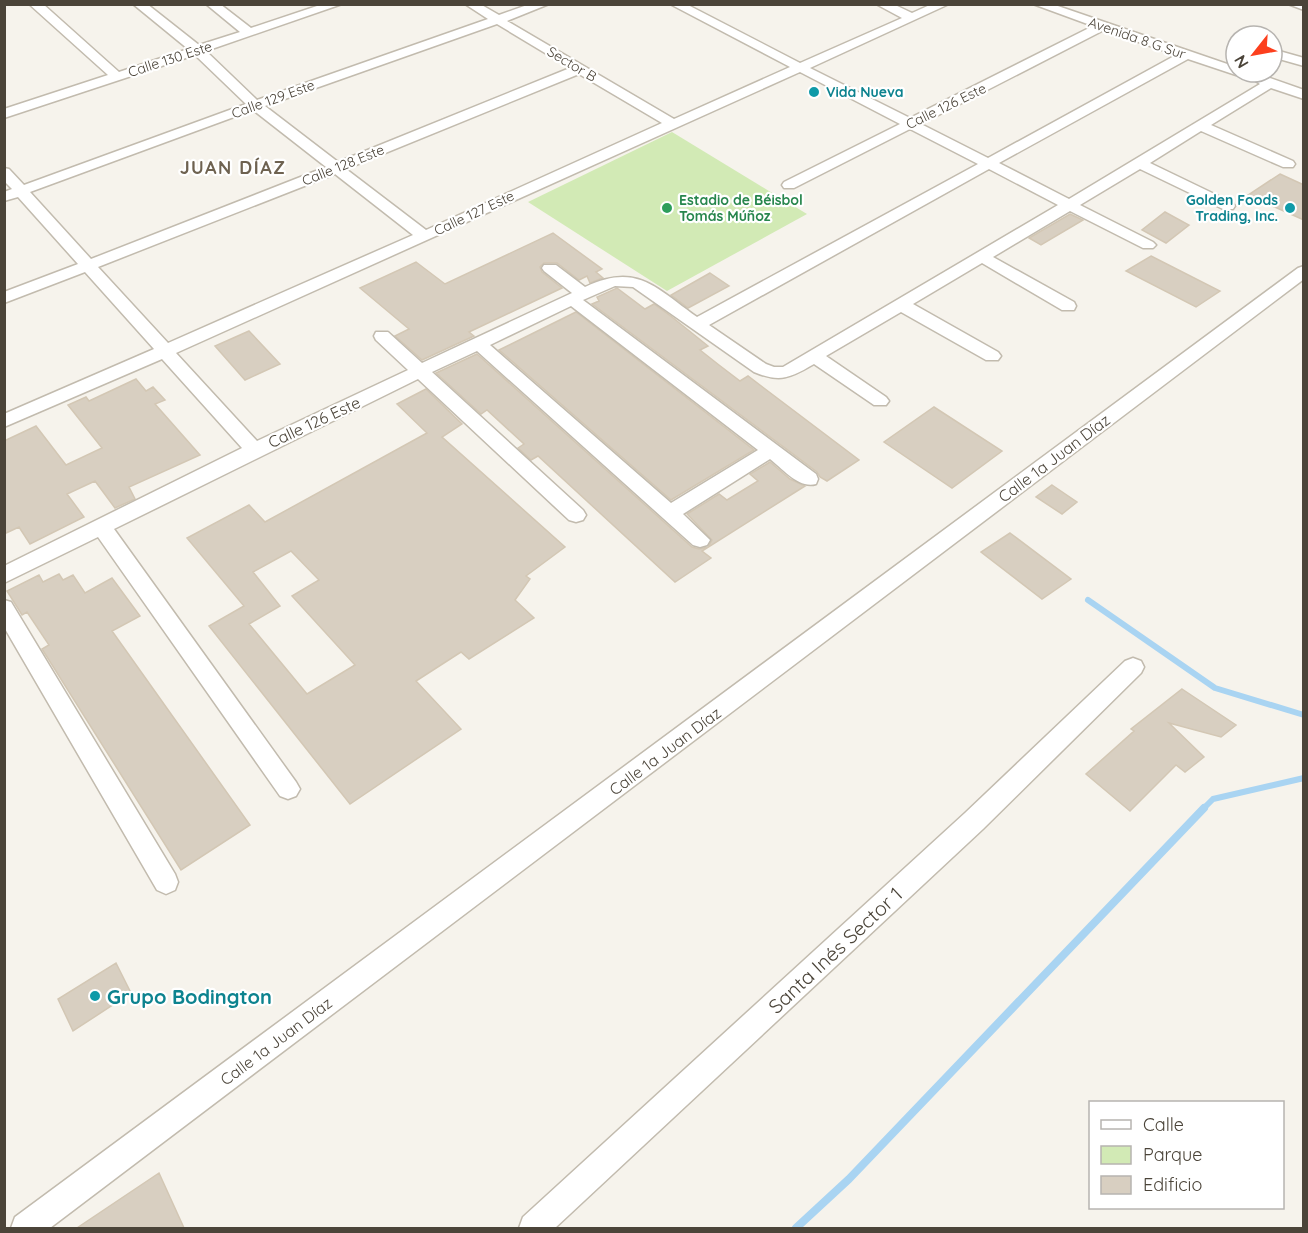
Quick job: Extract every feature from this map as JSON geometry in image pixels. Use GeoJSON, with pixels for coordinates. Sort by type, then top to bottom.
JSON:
{"type":"FeatureCollection","features":[{"type":"Feature","properties":{"kind":"street"},"geometry":{"type":"LineString","coordinates":[[35,4],[118,77]]}},
{"type":"Feature","properties":{"kind":"street"},"geometry":{"type":"LineString","coordinates":[[139,4],[198,50],[240,87],[255,105],[424,236]]}},
{"type":"Feature","properties":{"kind":"street"},"geometry":{"type":"LineString","coordinates":[[212,4],[250,33]]}},
{"type":"Feature","properties":{"kind":"street","name":"Sector B"},"geometry":{"type":"LineString","coordinates":[[471,4],[673,124]]}},
{"type":"Feature","properties":{"kind":"street","name":"Calle 129 Este"},"geometry":{"type":"LineString","coordinates":[[4,197],[255,105],[543,4]]}},
{"type":"Feature","properties":{"kind":"street"},"geometry":{"type":"LineString","coordinates":[[676,4],[1148,245]]}},
{"type":"Feature","properties":{"kind":"street"},"geometry":{"type":"LineString","coordinates":[[882,4],[912,18]]}},
{"type":"Feature","properties":{"kind":"street","name":"Calle 127 Este"},"geometry":{"type":"LineString","coordinates":[[4,421],[315,286],[944,4]]}},
{"type":"Feature","properties":{"kind":"street","name":"Avenida 8 G Sur"},"geometry":{"type":"LineString","coordinates":[[1039,4],[1224,66]]}},
{"type":"Feature","properties":{"kind":"street"},"geometry":{"type":"LineString","coordinates":[[1294,4],[1304,7]]}},
{"type":"Feature","properties":{"kind":"street","name":"Calle 130 Este"},"geometry":{"type":"LineString","coordinates":[[4,114],[326,6]]}},
{"type":"Feature","properties":{"kind":"street","name":"Calle 126 Este"},"geometry":{"type":"LineString","coordinates":[[789,185],[1103,26]]}},
{"type":"Feature","properties":{"kind":"street"},"geometry":{"type":"LineString","coordinates":[[1187,54],[697,324],[760,369],[772,373],[787,372],[1140,163],[1268,84]]}},
{"type":"Feature","properties":{"kind":"street"},"geometry":{"type":"LineString","coordinates":[[1284,56],[1304,62]]}},
{"type":"Feature","properties":{"kind":"street","name":"Calle 128 Este"},"geometry":{"type":"LineString","coordinates":[[4,298],[336,168],[580,69]]}},
{"type":"Feature","properties":{"kind":"street","name":"Avenida 8 G Sur"},"geometry":{"type":"LineString","coordinates":[[1273,84],[1304,95]]}},
{"type":"Feature","properties":{"kind":"street"},"geometry":{"type":"LineString","coordinates":[[1201,126],[1288,164]]}},
{"type":"Feature","properties":{"kind":"street"},"geometry":{"type":"LineString","coordinates":[[1140,163],[1228,206]]}},
{"type":"Feature","properties":{"kind":"street"},"geometry":{"type":"LineString","coordinates":[[4,172],[254,450]]}},
{"type":"Feature","properties":{"kind":"street"},"geometry":{"type":"LineString","coordinates":[[980,256],[1068,306]]}},
{"type":"Feature","properties":{"kind":"street"},"geometry":{"type":"LineString","coordinates":[[550,268],[578,296],[809,479]]}},
{"type":"Feature","properties":{"kind":"street","name":"Calle 1a Juan Díaz"},"geometry":{"type":"LineString","coordinates":[[26,1228],[1304,271]]}},
{"type":"Feature","properties":{"kind":"street","name":"Calle 126 Este"},"geometry":{"type":"LineString","coordinates":[[4,575],[254,450],[578,296],[619,279],[628,279],[697,324]]}},
{"type":"Feature","properties":{"kind":"street"},"geometry":{"type":"LineString","coordinates":[[900,304],[992,356]]}},
{"type":"Feature","properties":{"kind":"street"},"geometry":{"type":"LineString","coordinates":[[382,336],[576,515]]}},
{"type":"Feature","properties":{"kind":"street"},"geometry":{"type":"LineString","coordinates":[[478,343],[700,540]]}},
{"type":"Feature","properties":{"kind":"street"},"geometry":{"type":"LineString","coordinates":[[814,356],[880,401]]}},
{"type":"Feature","properties":{"kind":"street"},"geometry":{"type":"LineString","coordinates":[[670,513],[771,450]]}},
{"type":"Feature","properties":{"kind":"street"},"geometry":{"type":"LineString","coordinates":[[101,526],[288,789]]}},
{"type":"Feature","properties":{"kind":"street"},"geometry":{"type":"LineString","coordinates":[[4,608],[166,882]]}},
{"type":"Feature","properties":{"kind":"street","name":"Santa Inés Sector 1"},"geometry":{"type":"LineString","coordinates":[[534,1228],[975,821],[1133,667]]}},
{"type":"Feature","properties":{"kind":"green space","name":"Estadio de Béisbol Tomás Múñoz"},"geometry":{"type":"Polygon","coordinates":[[[672,132],[807,214],[667,291],[528,202],[672,132]]]}},
{"type":"Feature","properties":{"kind":"building","name":"Golden Foods Trading, Inc."},"geometry":{"type":"Polygon","coordinates":[[[1280,174],[1304,185],[1304,220],[1248,195],[1280,174]]]}},
{"type":"Feature","properties":{"kind":"building"},"geometry":{"type":"Polygon","coordinates":[[[1165,212],[1189,225],[1166,243],[1142,230],[1165,212]]]}},
{"type":"Feature","properties":{"kind":"building"},"geometry":{"type":"Polygon","coordinates":[[[1070,214],[1083,220],[1041,245],[1029,238],[1070,214]]]}},
{"type":"Feature","properties":{"kind":"building"},"geometry":{"type":"Polygon","coordinates":[[[553,233],[602,269],[596,272],[603,278],[590,283],[587,276],[579,280],[557,263],[544,263],[540,267],[542,272],[562,288],[469,332],[474,336],[422,360],[395,336],[409,329],[360,288],[416,262],[445,284],[553,233]]]}},
{"type":"Feature","properties":{"kind":"building"},"geometry":{"type":"Polygon","coordinates":[[[1151,256],[1220,291],[1196,307],[1126,271],[1151,256]]]}},
{"type":"Feature","properties":{"kind":"building"},"geometry":{"type":"Polygon","coordinates":[[[710,273],[729,286],[688,308],[671,295],[710,273]]]}},
{"type":"Feature","properties":{"kind":"building"},"geometry":{"type":"Polygon","coordinates":[[[617,288],[645,309],[654,304],[708,346],[700,350],[740,381],[748,376],[859,460],[827,481],[820,477],[817,472],[592,304],[599,301],[597,297],[617,288]]]}},
{"type":"Feature","properties":{"kind":"building"},"geometry":{"type":"Polygon","coordinates":[[[576,312],[754,450],[671,500],[499,350],[576,312]]]}},
{"type":"Feature","properties":{"kind":"building"},"geometry":{"type":"Polygon","coordinates":[[[249,331],[280,364],[245,380],[215,346],[249,331]]]}},
{"type":"Feature","properties":{"kind":"building"},"geometry":{"type":"Polygon","coordinates":[[[477,354],[692,547],[699,549],[708,547],[712,540],[687,514],[719,494],[727,500],[758,481],[750,474],[770,462],[790,479],[805,486],[702,551],[711,558],[675,582],[538,456],[531,460],[518,448],[524,444],[487,410],[481,414],[436,373],[477,354]]]}},
{"type":"Feature","properties":{"kind":"building"},"geometry":{"type":"Polygon","coordinates":[[[136,379],[146,391],[153,387],[165,400],[155,404],[200,455],[129,487],[135,499],[115,508],[95,481],[67,494],[84,517],[30,544],[19,527],[4,534],[4,441],[36,426],[66,465],[102,448],[68,405],[86,397],[89,401],[136,379]]]}},
{"type":"Feature","properties":{"kind":"building"},"geometry":{"type":"Polygon","coordinates":[[[426,389],[462,424],[442,437],[565,547],[526,576],[530,579],[515,600],[534,618],[469,659],[461,652],[416,681],[461,729],[350,804],[209,626],[244,606],[187,538],[249,505],[265,522],[427,433],[397,404],[426,389]],[[291,551],[253,572],[280,606],[249,624],[307,694],[355,665],[292,596],[319,580],[291,551]]]}},
{"type":"Feature","properties":{"kind":"building"},"geometry":{"type":"Polygon","coordinates":[[[934,407],[1002,451],[952,488],[884,442],[934,407]]]}},
{"type":"Feature","properties":{"kind":"building"},"geometry":{"type":"Polygon","coordinates":[[[1052,485],[1077,502],[1062,514],[1036,497],[1052,485]]]}},
{"type":"Feature","properties":{"kind":"building"},"geometry":{"type":"Polygon","coordinates":[[[1010,533],[1071,579],[1042,599],[981,552],[1010,533]]]}},
{"type":"Feature","properties":{"kind":"building"},"geometry":{"type":"Polygon","coordinates":[[[59,574],[63,580],[73,575],[85,593],[112,578],[140,616],[112,631],[250,825],[181,870],[42,649],[49,645],[27,612],[22,615],[7,591],[39,575],[43,582],[59,574]]]}},
{"type":"Feature","properties":{"kind":"building"},"geometry":{"type":"Polygon","coordinates":[[[1182,689],[1236,725],[1221,737],[1169,723],[1204,757],[1185,772],[1176,765],[1130,811],[1086,774],[1134,731],[1131,729],[1182,689]]]}},
{"type":"Feature","properties":{"kind":"building","name":"Grupo Bodington"},"geometry":{"type":"Polygon","coordinates":[[[116,963],[131,993],[73,1031],[58,999],[116,963]]]}},
{"type":"Feature","properties":{"kind":"building"},"geometry":{"type":"Polygon","coordinates":[[[159,1173],[184,1228],[77,1228],[159,1173]]]}},
{"type":"Feature","properties":{"kind":"waterway"},"geometry":{"type":"LineString","coordinates":[[1088,600],[1215,688],[1304,715]]}},
{"type":"Feature","properties":{"kind":"waterway"},"geometry":{"type":"LineString","coordinates":[[1204,808],[1213,799],[1304,778]]}},
{"type":"Feature","properties":{"kind":"waterway"},"geometry":{"type":"LineString","coordinates":[[796,1228],[849,1179],[1204,808]]}},
{"type":"Feature","properties":{"kind":"place","name":"Vida Nueva"},"geometry":{"type":"Point","coordinates":[814,92]}},
{"type":"Feature","properties":{"kind":"place","name":"Estadio de Béisbol Tomás Múñoz"},"geometry":{"type":"Point","coordinates":[667,208]}},
{"type":"Feature","properties":{"kind":"place","name":"Golden Foods Trading, Inc."},"geometry":{"type":"Point","coordinates":[1290,208]}},
{"type":"Feature","properties":{"kind":"place","name":"Grupo Bodington"},"geometry":{"type":"Point","coordinates":[95,996]}},
{"type":"Feature","properties":{"kind":"district","name":"JUAN DÍAZ"},"geometry":{"type":"Point","coordinates":[233,167]}}]}
